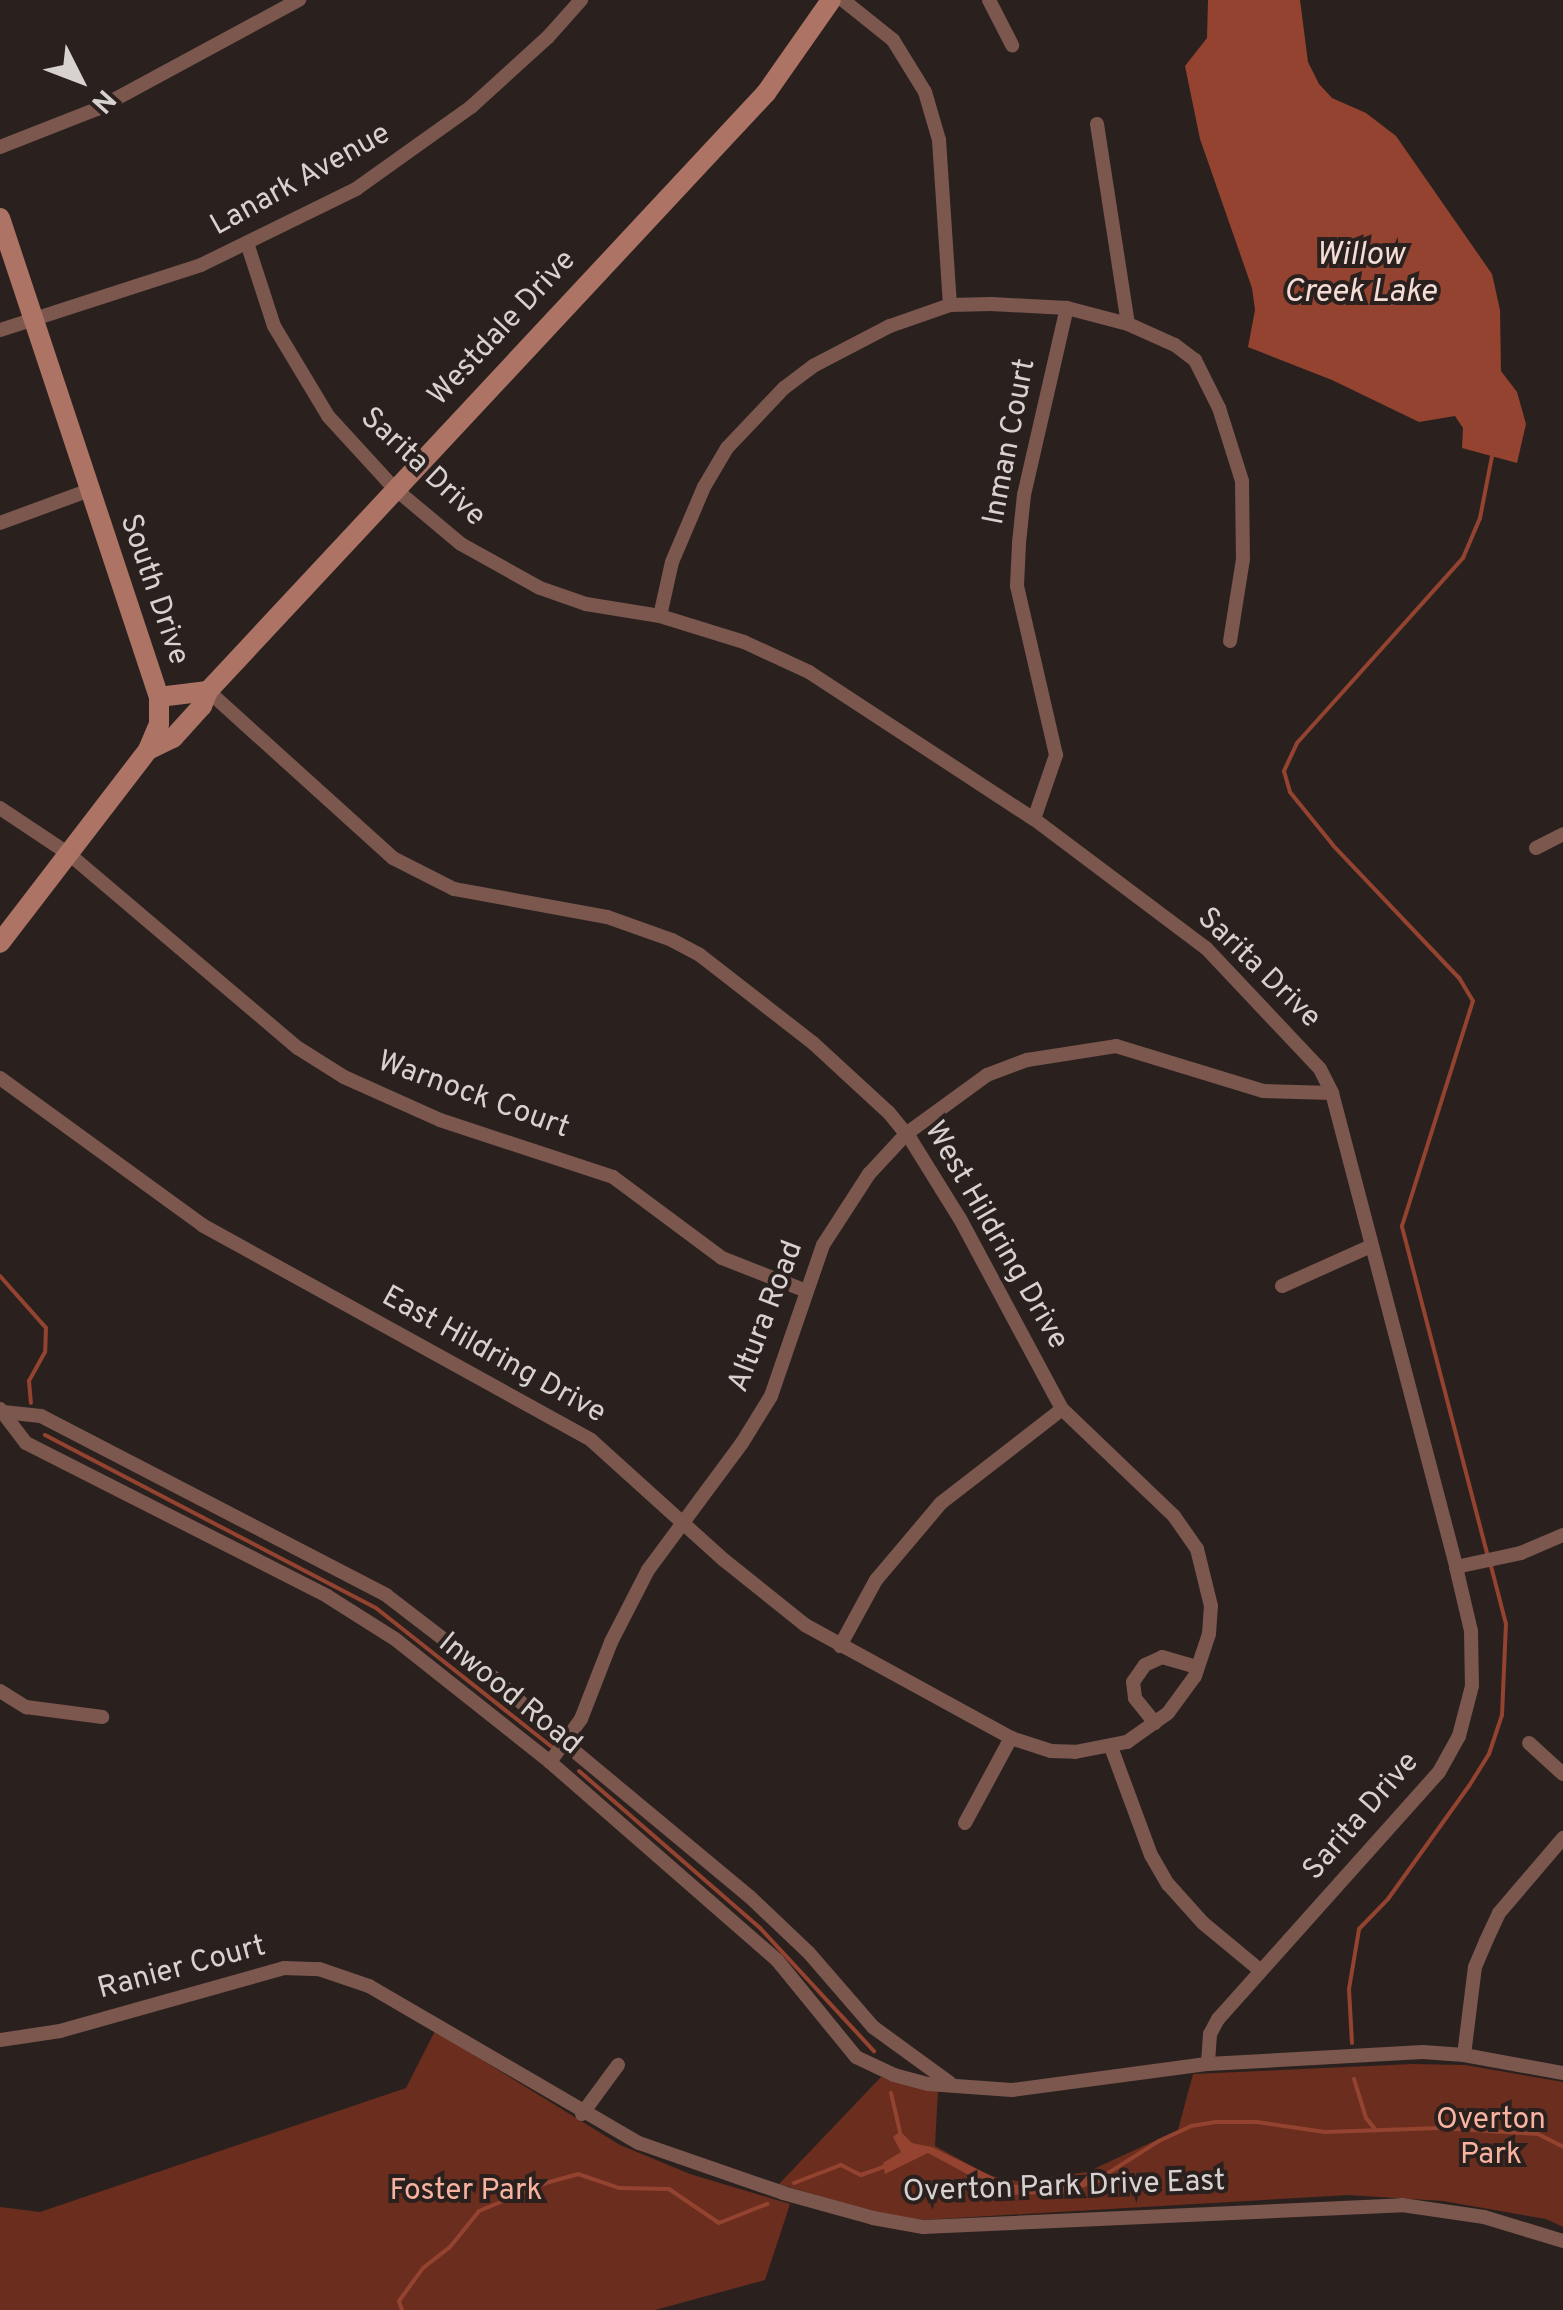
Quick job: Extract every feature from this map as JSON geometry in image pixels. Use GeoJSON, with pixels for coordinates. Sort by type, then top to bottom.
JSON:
{"type":"FeatureCollection","features":[{"type":"Feature","properties":{"kind":"street"},"geometry":{"type":"LineString","coordinates":[[0,147],[98,109],[299,0]]}},
{"type":"Feature","properties":{"kind":"street","name":"Lanark Avenue"},"geometry":{"type":"LineString","coordinates":[[0,330],[37,321],[248,246],[356,189],[412,152],[498,84],[581,0]]}},
{"type":"Feature","properties":{"kind":"street","name":"Westdale Drive"},"geometry":{"type":"LineString","coordinates":[[148,750],[173,738],[202,706],[208,691],[394,488],[766,93],[831,0]]}},
{"type":"Feature","properties":{"kind":"street"},"geometry":{"type":"LineString","coordinates":[[843,0],[893,40],[925,92],[939,140],[950,305]]}},
{"type":"Feature","properties":{"kind":"street"},"geometry":{"type":"LineString","coordinates":[[988,0],[1012,45]]}},
{"type":"Feature","properties":{"kind":"street"},"geometry":{"type":"LineString","coordinates":[[1097,124],[1128,324]]}},
{"type":"Feature","properties":{"kind":"street","name":"South Drive"},"geometry":{"type":"LineString","coordinates":[[0,218],[37,321],[87,491],[159,697],[159,724],[148,750],[0,943]]}},
{"type":"Feature","properties":{"kind":"street","name":"Sarita Drive"},"geometry":{"type":"LineString","coordinates":[[248,246],[274,326],[328,416],[394,488],[461,544],[540,588],[586,604],[660,616],[777,654],[1034,819],[1206,948],[1320,1069],[1332,1093],[1456,1567],[1471,1632],[1474,1669],[1469,1706],[1451,1753],[1426,1788],[1213,2026],[1208,2064]]}},
{"type":"Feature","properties":{"kind":"street"},"geometry":{"type":"LineString","coordinates":[[660,616],[684,524],[727,448],[813,366],[890,326],[950,305],[1067,308],[1128,324],[1176,345],[1194,360],[1219,408],[1242,481],[1245,516],[1230,641]]}},
{"type":"Feature","properties":{"kind":"street","name":"Inman Court"},"geometry":{"type":"LineString","coordinates":[[1034,819],[1056,755],[1016,586],[1024,494],[1067,308]]}},
{"type":"Feature","properties":{"kind":"street"},"geometry":{"type":"LineString","coordinates":[[0,523],[87,491]]}},
{"type":"Feature","properties":{"kind":"street"},"geometry":{"type":"LineString","coordinates":[[159,697],[208,691]]}},
{"type":"Feature","properties":{"kind":"street","name":"West Hildring Drive"},"geometry":{"type":"LineString","coordinates":[[208,691],[394,858],[454,889],[608,917],[700,955],[813,1043],[906,1134],[960,1219],[1062,1409],[1174,1516],[1197,1548],[1210,1606],[1209,1634],[1198,1667],[1168,1712],[1111,1747]]}},
{"type":"Feature","properties":{"kind":"street","name":"Warnock Court"},"geometry":{"type":"LineString","coordinates":[[0,808],[69,854],[298,1048],[344,1077],[440,1120],[612,1177],[722,1258],[806,1291]]}},
{"type":"Feature","properties":{"kind":"street"},"geometry":{"type":"LineString","coordinates":[[1536,848],[1563,834]]}},
{"type":"Feature","properties":{"kind":"street","name":"Altura Road"},"geometry":{"type":"LineString","coordinates":[[550,1762],[567,1745],[648,1570],[771,1396],[823,1244],[868,1174],[906,1134],[987,1076],[1027,1060],[1116,1046],[1264,1091],[1332,1093]]}},
{"type":"Feature","properties":{"kind":"street","name":"East Hildring Drive"},"geometry":{"type":"LineString","coordinates":[[0,1078],[202,1225],[591,1440],[772,1601],[840,1646],[1010,1738],[1051,1751],[1111,1747]]}},
{"type":"Feature","properties":{"kind":"street"},"geometry":{"type":"LineString","coordinates":[[1282,1286],[1371,1246]]}},
{"type":"Feature","properties":{"kind":"street"},"geometry":{"type":"LineString","coordinates":[[840,1646],[876,1580],[940,1503],[1062,1409]]}},
{"type":"Feature","properties":{"kind":"street","name":"Inwood Road"},"geometry":{"type":"LineString","coordinates":[[1,1411],[42,1416],[386,1594],[498,1681],[567,1745],[750,1897],[810,1954],[873,2027],[950,2084]]}},
{"type":"Feature","properties":{"kind":"street","name":"Inwood Road"},"geometry":{"type":"LineString","coordinates":[[1,1411],[26,1443],[327,1596],[395,1639],[550,1762],[777,1960],[856,2057],[894,2075],[928,2084],[1012,2090],[1208,2064],[1404,2052],[1464,2055],[1563,2073]]}},
{"type":"Feature","properties":{"kind":"street"},"geometry":{"type":"LineString","coordinates":[[26,1443],[42,1416]]}},
{"type":"Feature","properties":{"kind":"street"},"geometry":{"type":"LineString","coordinates":[[1456,1567],[1513,1555],[1563,1534]]}},
{"type":"Feature","properties":{"kind":"street"},"geometry":{"type":"LineString","coordinates":[[1154,1723],[1134,1698],[1133,1682],[1145,1665],[1162,1657],[1198,1667]]}},
{"type":"Feature","properties":{"kind":"street"},"geometry":{"type":"LineString","coordinates":[[0,1691],[26,1707],[102,1717]]}},
{"type":"Feature","properties":{"kind":"street"},"geometry":{"type":"LineString","coordinates":[[965,1823],[1010,1738]]}},
{"type":"Feature","properties":{"kind":"street"},"geometry":{"type":"LineString","coordinates":[[1529,1743],[1563,1774]]}},
{"type":"Feature","properties":{"kind":"street"},"geometry":{"type":"LineString","coordinates":[[1111,1747],[1151,1855],[1168,1884],[1203,1923],[1261,1971]]}},
{"type":"Feature","properties":{"kind":"street"},"geometry":{"type":"LineString","coordinates":[[1464,2055],[1475,1968],[1486,1941],[1500,1913],[1563,1838]]}},
{"type":"Feature","properties":{"kind":"street","name":"Ranier Court"},"geometry":{"type":"LineString","coordinates":[[0,2040],[60,2031],[284,1968],[319,1969],[368,1986],[582,2114]]}},
{"type":"Feature","properties":{"kind":"street"},"geometry":{"type":"LineString","coordinates":[[894,2075],[903,2050]]}},
{"type":"Feature","properties":{"kind":"street"},"geometry":{"type":"LineString","coordinates":[[582,2114],[618,2066]]}},
{"type":"Feature","properties":{"kind":"street","name":"Overton Park Drive East"},"geometry":{"type":"LineString","coordinates":[[582,2114],[639,2143],[716,2170],[842,2211],[908,2226],[1402,2205],[1484,2216],[1563,2240]]}},
{"type":"Feature","properties":{"kind":"green space","name":"Foster Park"},"geometry":{"type":"Polygon","coordinates":[[[435,2031],[620,2145],[690,2174],[790,2204],[765,2280],[655,2310],[0,2310],[0,2207],[40,2212],[406,2088],[435,2031]]]}},
{"type":"Feature","properties":{"kind":"green space","name":"Overton Park"},"geometry":{"type":"Polygon","coordinates":[[[1465,2065],[1563,2082],[1563,2227],[1546,2219],[1443,2201],[1348,2195],[905,2221],[779,2184],[881,2077],[938,2090],[935,2146],[990,2176],[1017,2181],[1087,2172],[1178,2130],[1193,2074],[1465,2065]]]}},
{"type":"Feature","properties":{"kind":"water","name":"Willow Creek Lake"},"geometry":{"type":"Polygon","coordinates":[[[1208,0],[1300,0],[1308,62],[1319,84],[1332,98],[1366,113],[1396,136],[1492,274],[1500,310],[1501,371],[1517,392],[1526,424],[1517,463],[1462,448],[1463,428],[1455,416],[1419,422],[1332,380],[1248,347],[1255,310],[1252,288],[1200,139],[1185,66],[1207,38],[1208,0]]]}},
{"type":"Feature","properties":{"kind":"water"},"geometry":{"type":"Polygon","coordinates":[[[900,2131],[912,2143],[932,2147],[1010,2185],[1058,2182],[1102,2172],[1104,2181],[1061,2194],[1006,2195],[928,2153],[885,2174],[883,2163],[901,2152],[893,2137],[900,2131]]]}},
{"type":"Feature","properties":{"kind":"waterway"},"geometry":{"type":"LineString","coordinates":[[1488,1557],[1402,1226],[1473,1001],[1459,978],[1333,845],[1290,792],[1284,771],[1297,743],[1463,558],[1480,518],[1492,456]]}},
{"type":"Feature","properties":{"kind":"waterway"},"geometry":{"type":"LineString","coordinates":[[0,1276],[46,1328],[45,1352],[29,1381],[31,1403]]}},
{"type":"Feature","properties":{"kind":"waterway"},"geometry":{"type":"LineString","coordinates":[[45,1435],[376,1608],[551,1746]]}},
{"type":"Feature","properties":{"kind":"waterway"},"geometry":{"type":"LineString","coordinates":[[1352,2043],[1349,1989],[1359,1929],[1388,1899],[1469,1786],[1489,1754],[1502,1715],[1506,1624],[1491,1566]]}},
{"type":"Feature","properties":{"kind":"waterway"},"geometry":{"type":"LineString","coordinates":[[579,1771],[760,1928],[874,2051]]}},
{"type":"Feature","properties":{"kind":"waterway"},"geometry":{"type":"LineString","coordinates":[[1354,2079],[1366,2118],[1375,2129]]}},
{"type":"Feature","properties":{"kind":"waterway"},"geometry":{"type":"LineString","coordinates":[[891,2093],[900,2132]]}},
{"type":"Feature","properties":{"kind":"waterway"},"geometry":{"type":"LineString","coordinates":[[1105,2175],[1159,2141],[1191,2126],[1216,2122],[1257,2122],[1325,2132],[1440,2128],[1538,2134],[1563,2147]]}},
{"type":"Feature","properties":{"kind":"waterway"},"geometry":{"type":"LineString","coordinates":[[794,2183],[841,2165],[861,2175],[886,2166]]}},
{"type":"Feature","properties":{"kind":"waterway"},"geometry":{"type":"LineString","coordinates":[[402,2310],[399,2301],[423,2268],[450,2247],[479,2211],[549,2182],[578,2174],[619,2188],[669,2189],[719,2223],[767,2204]]}}]}
